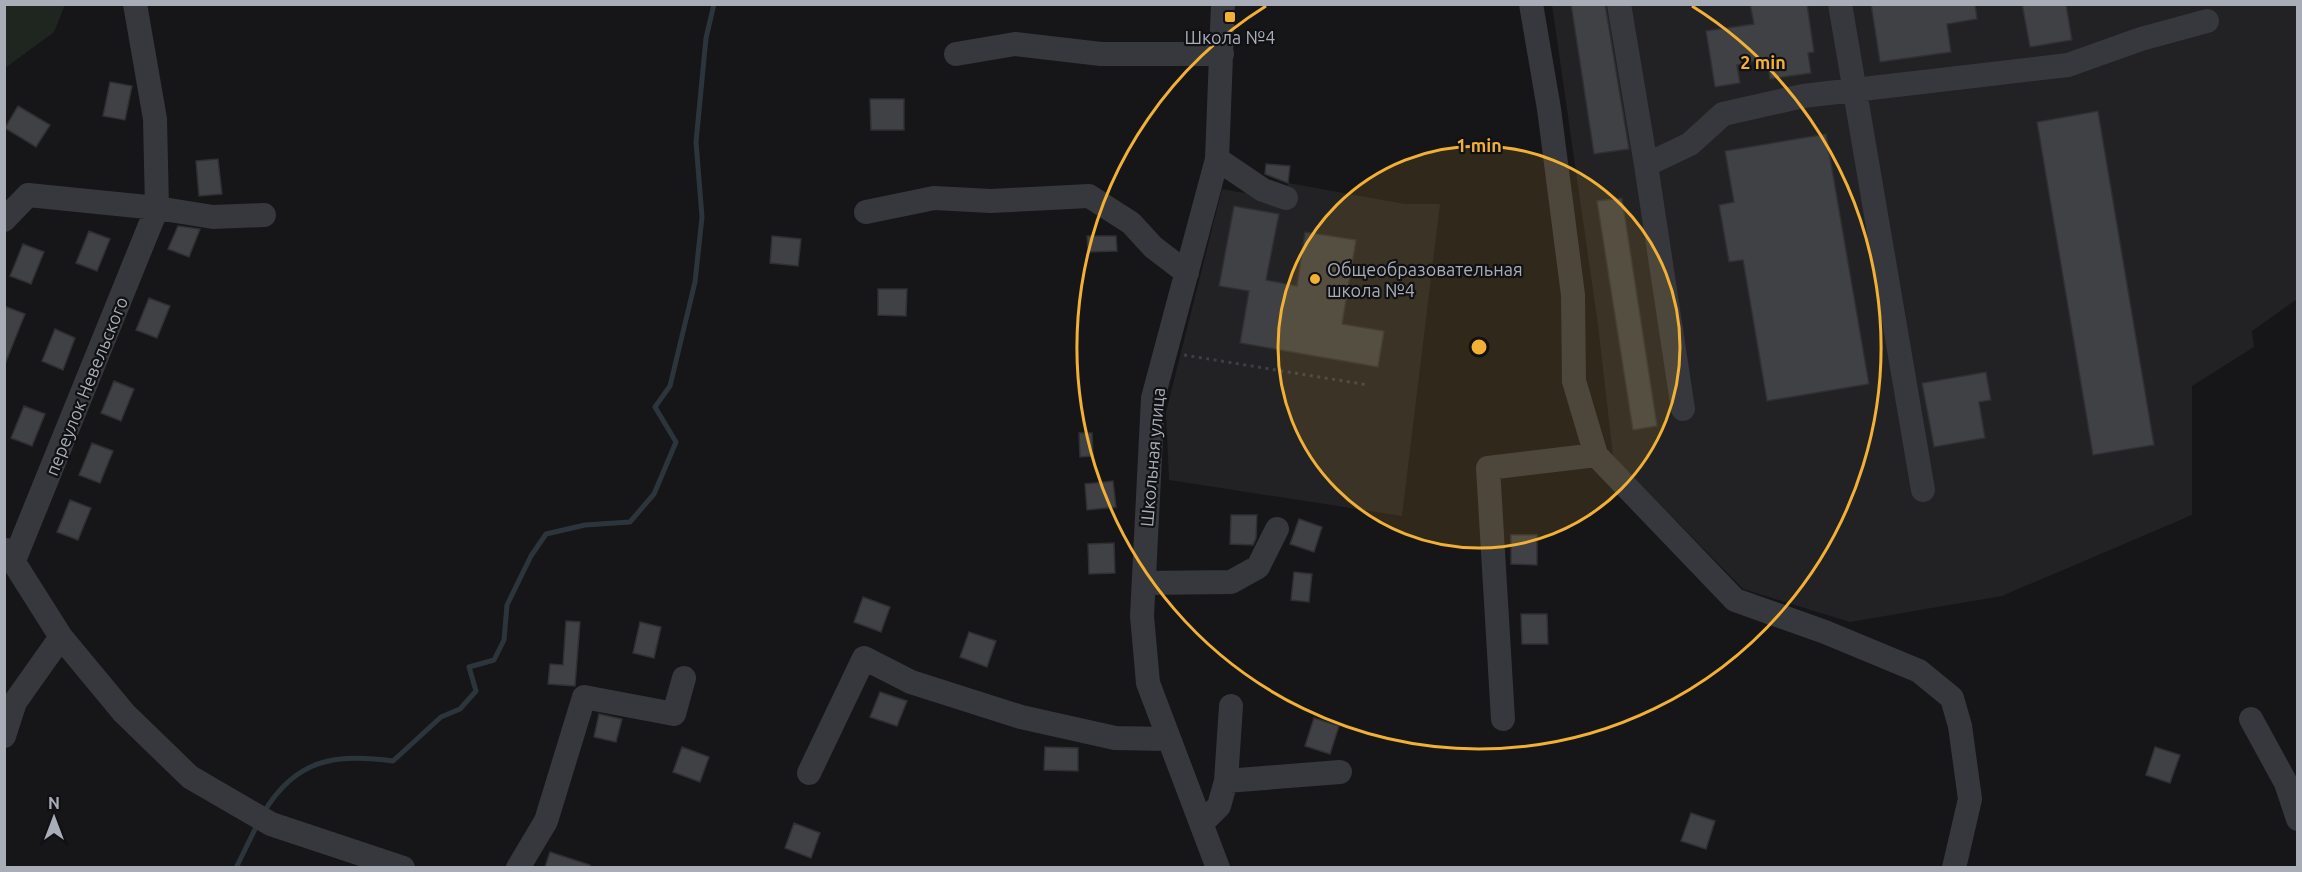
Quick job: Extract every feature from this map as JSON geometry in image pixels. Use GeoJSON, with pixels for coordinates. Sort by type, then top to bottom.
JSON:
{"type":"FeatureCollection","features":[{"type":"Feature","properties":{"kind":"street","name":"переулок Невельского"},"geometry":{"type":"LineString","coordinates":[[9,555],[157,208],[155,119],[135,4]]}},
{"type":"Feature","properties":{"kind":"street","name":"Школьная улица"},"geometry":{"type":"LineString","coordinates":[[1218,867],[1203,822],[1167,739],[1148,683],[1142,616],[1154,398],[1217,159],[1223,4]]}},
{"type":"Feature","properties":{"kind":"street"},"geometry":{"type":"LineString","coordinates":[[1532,4],[1549,109],[1574,295],[1574,381],[1596,455],[1735,600],[1825,632],[1919,671],[1952,698],[1960,726],[1970,799],[1954,867]]}},
{"type":"Feature","properties":{"kind":"street"},"geometry":{"type":"LineString","coordinates":[[1619,4],[1683,409]]}},
{"type":"Feature","properties":{"kind":"street"},"geometry":{"type":"LineString","coordinates":[[1840,4],[1923,490]]}},
{"type":"Feature","properties":{"kind":"street"},"geometry":{"type":"LineString","coordinates":[[1646,165],[1690,144],[1723,114],[1803,96],[2068,65],[2141,39],[2207,21]]}},
{"type":"Feature","properties":{"kind":"street"},"geometry":{"type":"LineString","coordinates":[[956,54],[1015,44],[1101,54],[1222,54]]}},
{"type":"Feature","properties":{"kind":"street"},"geometry":{"type":"LineString","coordinates":[[1217,159],[1263,190],[1286,198]]}},
{"type":"Feature","properties":{"kind":"street"},"geometry":{"type":"LineString","coordinates":[[4,220],[28,195],[157,208],[213,217],[264,215]]}},
{"type":"Feature","properties":{"kind":"street"},"geometry":{"type":"LineString","coordinates":[[866,212],[934,198],[991,201],[1089,196],[1131,223],[1153,247],[1187,273]]}},
{"type":"Feature","properties":{"kind":"street"},"geometry":{"type":"LineString","coordinates":[[1503,719],[1488,468],[1596,455]]}},
{"type":"Feature","properties":{"kind":"street"},"geometry":{"type":"LineString","coordinates":[[1144,583],[1231,582],[1258,567],[1277,529]]}},
{"type":"Feature","properties":{"kind":"street"},"geometry":{"type":"LineString","coordinates":[[9,555],[60,637],[124,713],[190,777],[270,824],[403,867]]}},
{"type":"Feature","properties":{"kind":"street"},"geometry":{"type":"LineString","coordinates":[[4,736],[15,702],[60,637]]}},
{"type":"Feature","properties":{"kind":"street"},"geometry":{"type":"LineString","coordinates":[[810,773],[864,658],[911,682],[1021,717],[1115,738],[1167,739]]}},
{"type":"Feature","properties":{"kind":"street"},"geometry":{"type":"LineString","coordinates":[[518,867],[546,821],[584,697],[674,714],[684,678]]}},
{"type":"Feature","properties":{"kind":"street"},"geometry":{"type":"LineString","coordinates":[[1203,822],[1219,806],[1226,781],[1231,706]]}},
{"type":"Feature","properties":{"kind":"street"},"geometry":{"type":"LineString","coordinates":[[2251,719],[2286,783],[2298,819]]}},
{"type":"Feature","properties":{"kind":"street"},"geometry":{"type":"LineString","coordinates":[[1226,781],[1340,772]]}},
{"type":"Feature","properties":{"kind":"path"},"geometry":{"type":"LineString","coordinates":[[1165,351],[1368,385]]}},
{"type":"Feature","properties":{"kind":"shaded area"},"geometry":{"type":"Polygon","coordinates":[[[5,4],[63,4],[64,7],[54,32],[5,68],[5,4]]]}},
{"type":"Feature","properties":{"kind":"shaded area"},"geometry":{"type":"Polygon","coordinates":[[[1552,5],[2297,5],[2297,299],[2252,331],[2254,347],[2192,386],[2192,515],[2002,596],[1850,622],[1743,589],[1613,456],[1598,325],[1552,5]]]}},
{"type":"Feature","properties":{"kind":"shaded area","name":"Общеобразовательная школа №4"},"geometry":{"type":"Polygon","coordinates":[[[1288,183],[1405,204],[1440,204],[1402,516],[1169,480],[1166,412],[1222,189],[1262,196],[1287,189],[1288,183]]]}},
{"type":"Feature","properties":{"kind":"building"},"geometry":{"type":"Polygon","coordinates":[[[1571,4],[1605,4],[1629,149],[1594,154],[1571,4]]]}},
{"type":"Feature","properties":{"kind":"building"},"geometry":{"type":"Polygon","coordinates":[[[1750,4],[1807,4],[1814,52],[1808,53],[1811,73],[1770,79],[1767,59],[1737,65],[1740,83],[1715,87],[1706,31],[1754,24],[1750,4]]]}},
{"type":"Feature","properties":{"kind":"building"},"geometry":{"type":"Polygon","coordinates":[[[1871,4],[1975,4],[1977,19],[1947,24],[1951,52],[1880,62],[1871,4]]]}},
{"type":"Feature","properties":{"kind":"building"},"geometry":{"type":"Polygon","coordinates":[[[2022,4],[2066,4],[2072,40],[2030,47],[2022,4]]]}},
{"type":"Feature","properties":{"kind":"building"},"geometry":{"type":"Polygon","coordinates":[[[110,82],[132,86],[125,120],[103,116],[110,82]]]}},
{"type":"Feature","properties":{"kind":"building"},"geometry":{"type":"Polygon","coordinates":[[[870,99],[904,99],[904,130],[871,130],[870,99]]]}},
{"type":"Feature","properties":{"kind":"building"},"geometry":{"type":"Polygon","coordinates":[[[18,106],[50,125],[36,147],[5,128],[18,106]]]}},
{"type":"Feature","properties":{"kind":"building"},"geometry":{"type":"Polygon","coordinates":[[[2098,111],[2154,445],[2093,455],[2037,122],[2098,111]]]}},
{"type":"Feature","properties":{"kind":"building"},"geometry":{"type":"Polygon","coordinates":[[[1826,134],[1869,384],[1767,401],[1743,260],[1729,262],[1719,205],[1734,202],[1725,151],[1826,134]]]}},
{"type":"Feature","properties":{"kind":"building"},"geometry":{"type":"Polygon","coordinates":[[[218,159],[222,194],[199,196],[196,161],[218,159]]]}},
{"type":"Feature","properties":{"kind":"building"},"geometry":{"type":"Polygon","coordinates":[[[1266,164],[1290,166],[1288,183],[1265,174],[1266,164]]]}},
{"type":"Feature","properties":{"kind":"building"},"geometry":{"type":"Polygon","coordinates":[[[1622,198],[1657,426],[1633,430],[1597,201],[1622,198]]]}},
{"type":"Feature","properties":{"kind":"building"},"geometry":{"type":"Polygon","coordinates":[[[1234,206],[1279,214],[1266,280],[1297,286],[1305,232],[1356,240],[1342,324],[1384,331],[1378,367],[1240,343],[1249,291],[1219,286],[1234,206]]]}},
{"type":"Feature","properties":{"kind":"building"},"geometry":{"type":"Polygon","coordinates":[[[178,226],[200,229],[189,257],[168,249],[178,226]]]}},
{"type":"Feature","properties":{"kind":"building"},"geometry":{"type":"Polygon","coordinates":[[[89,231],[110,239],[97,271],[76,263],[89,231]]]}},
{"type":"Feature","properties":{"kind":"building"},"geometry":{"type":"Polygon","coordinates":[[[772,236],[801,239],[798,266],[770,263],[772,236]]]}},
{"type":"Feature","properties":{"kind":"building"},"geometry":{"type":"Polygon","coordinates":[[[1087,236],[1116,236],[1117,251],[1088,252],[1087,236]]]}},
{"type":"Feature","properties":{"kind":"building"},"geometry":{"type":"Polygon","coordinates":[[[23,244],[44,252],[31,284],[10,276],[23,244]]]}},
{"type":"Feature","properties":{"kind":"building"},"geometry":{"type":"Polygon","coordinates":[[[878,289],[907,289],[906,316],[878,315],[878,289]]]}},
{"type":"Feature","properties":{"kind":"building"},"geometry":{"type":"Polygon","coordinates":[[[149,298],[170,306],[157,338],[136,330],[149,298]]]}},
{"type":"Feature","properties":{"kind":"building"},"geometry":{"type":"Polygon","coordinates":[[[4,306],[25,314],[5,364],[4,364],[4,306]]]}},
{"type":"Feature","properties":{"kind":"building"},"geometry":{"type":"Polygon","coordinates":[[[55,329],[75,338],[63,370],[42,361],[55,329]]]}},
{"type":"Feature","properties":{"kind":"building"},"geometry":{"type":"Polygon","coordinates":[[[1986,372],[1991,400],[1979,402],[1985,438],[1934,447],[1922,383],[1986,372]]]}},
{"type":"Feature","properties":{"kind":"building"},"geometry":{"type":"Polygon","coordinates":[[[114,381],[134,389],[121,421],[101,413],[114,381]]]}},
{"type":"Feature","properties":{"kind":"building"},"geometry":{"type":"Polygon","coordinates":[[[24,406],[45,414],[32,446],[11,438],[24,406]]]}},
{"type":"Feature","properties":{"kind":"building"},"geometry":{"type":"Polygon","coordinates":[[[1079,433],[1092,433],[1093,456],[1080,457],[1079,433]]]}},
{"type":"Feature","properties":{"kind":"building"},"geometry":{"type":"Polygon","coordinates":[[[92,443],[113,451],[100,483],[79,475],[92,443]]]}},
{"type":"Feature","properties":{"kind":"building"},"geometry":{"type":"Polygon","coordinates":[[[1113,481],[1116,507],[1087,510],[1085,484],[1113,481]]]}},
{"type":"Feature","properties":{"kind":"building"},"geometry":{"type":"Polygon","coordinates":[[[70,500],[91,508],[78,540],[57,532],[70,500]]]}},
{"type":"Feature","properties":{"kind":"building"},"geometry":{"type":"Polygon","coordinates":[[[1231,515],[1257,515],[1256,538],[1253,545],[1230,544],[1231,515]]]}},
{"type":"Feature","properties":{"kind":"building"},"geometry":{"type":"Polygon","coordinates":[[[1299,519],[1322,527],[1314,552],[1290,544],[1299,519]]]}},
{"type":"Feature","properties":{"kind":"building"},"geometry":{"type":"Polygon","coordinates":[[[1511,535],[1537,535],[1537,565],[1511,564],[1511,535]]]}},
{"type":"Feature","properties":{"kind":"building"},"geometry":{"type":"Polygon","coordinates":[[[1114,543],[1115,573],[1089,574],[1088,544],[1114,543]]]}},
{"type":"Feature","properties":{"kind":"building"},"geometry":{"type":"Polygon","coordinates":[[[1294,572],[1312,574],[1309,602],[1291,600],[1294,572]]]}},
{"type":"Feature","properties":{"kind":"building"},"geometry":{"type":"Polygon","coordinates":[[[863,597],[890,607],[881,632],[854,622],[863,597]]]}},
{"type":"Feature","properties":{"kind":"building"},"geometry":{"type":"Polygon","coordinates":[[[1521,614],[1547,614],[1548,644],[1522,644],[1521,614]]]}},
{"type":"Feature","properties":{"kind":"building"},"geometry":{"type":"Polygon","coordinates":[[[566,621],[580,622],[575,686],[548,684],[550,664],[563,665],[566,621]]]}},
{"type":"Feature","properties":{"kind":"building"},"geometry":{"type":"Polygon","coordinates":[[[640,622],[661,627],[654,658],[633,653],[640,622]]]}},
{"type":"Feature","properties":{"kind":"building"},"geometry":{"type":"Polygon","coordinates":[[[969,632],[996,641],[987,667],[960,657],[969,632]]]}},
{"type":"Feature","properties":{"kind":"building"},"geometry":{"type":"Polygon","coordinates":[[[880,692],[907,701],[897,726],[870,717],[880,692]]]}},
{"type":"Feature","properties":{"kind":"building"},"geometry":{"type":"Polygon","coordinates":[[[599,714],[622,719],[616,742],[594,737],[599,714]]]}},
{"type":"Feature","properties":{"kind":"building"},"geometry":{"type":"Polygon","coordinates":[[[1314,718],[1339,726],[1330,754],[1305,746],[1314,718]]]}},
{"type":"Feature","properties":{"kind":"building"},"geometry":{"type":"Polygon","coordinates":[[[682,747],[709,757],[700,782],[673,772],[682,747]]]}},
{"type":"Feature","properties":{"kind":"building"},"geometry":{"type":"Polygon","coordinates":[[[1045,747],[1078,748],[1078,771],[1044,770],[1045,747]]]}},
{"type":"Feature","properties":{"kind":"building"},"geometry":{"type":"Polygon","coordinates":[[[2155,747],[2180,755],[2170,783],[2146,775],[2155,747]]]}},
{"type":"Feature","properties":{"kind":"building"},"geometry":{"type":"Polygon","coordinates":[[[1691,813],[1715,821],[1706,849],[1681,841],[1691,813]]]}},
{"type":"Feature","properties":{"kind":"building"},"geometry":{"type":"Polygon","coordinates":[[[794,823],[820,833],[811,858],[785,848],[794,823]]]}},
{"type":"Feature","properties":{"kind":"building"},"geometry":{"type":"Polygon","coordinates":[[[550,852],[590,865],[590,867],[545,867],[550,852]]]}},
{"type":"Feature","properties":{"kind":"waterway"},"geometry":{"type":"LineString","coordinates":[[264,812],[276,794],[304,770],[335,760],[353,758],[393,761],[441,717],[460,709],[476,691],[469,667],[494,660],[504,640],[507,605],[531,556],[546,534],[585,525],[630,522],[654,494],[676,442],[655,407],[670,386],[695,282],[702,217],[696,142],[706,38],[714,4]]}},
{"type":"Feature","properties":{"kind":"waterway"},"geometry":{"type":"LineString","coordinates":[[236,868],[258,823]]}},
{"type":"Feature","properties":{"kind":"place","name":"Школа №4"},"geometry":{"type":"Point","coordinates":[1230,17]}},
{"type":"Feature","properties":{"kind":"place","name":"Общеобразовательная школа №4"},"geometry":{"type":"Point","coordinates":[1315,279]}}]}
